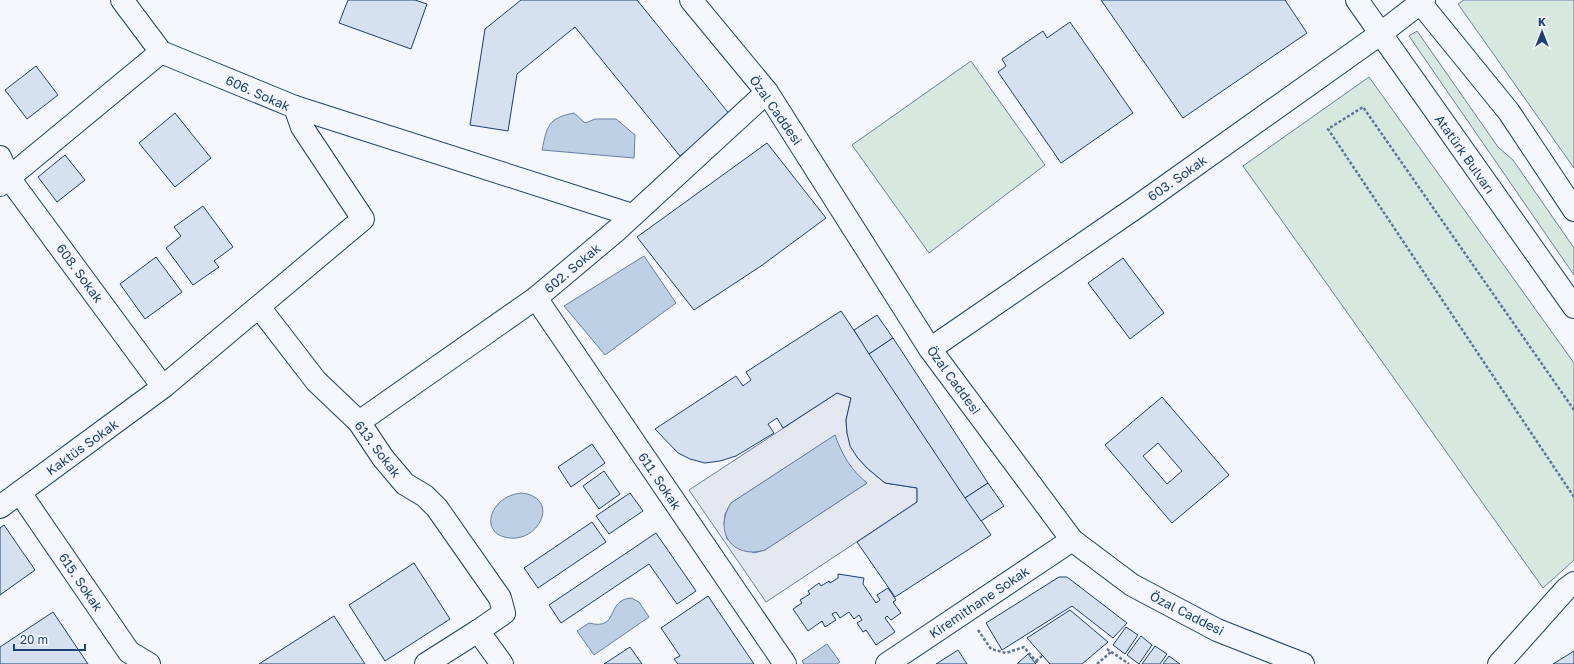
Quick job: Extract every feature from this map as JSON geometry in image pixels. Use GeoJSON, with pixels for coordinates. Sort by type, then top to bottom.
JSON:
{"type":"FeatureCollection","features":[{"type":"Feature","properties":{"kind":"street"},"geometry":{"type":"LineString","coordinates":[[5,182],[47,145],[161,52],[122,0]]}},
{"type":"Feature","properties":{"kind":"street","name":"Özal Caddesi"},"geometry":{"type":"LineString","coordinates":[[691,0],[767,92],[930,349],[1072,540],[1132,585],[1217,630],[1303,664]]}},
{"type":"Feature","properties":{"kind":"street","name":"Atatürk Bulvarı"},"geometry":{"type":"LineString","coordinates":[[1357,0],[1574,308]]}},
{"type":"Feature","properties":{"kind":"street"},"geometry":{"type":"LineString","coordinates":[[1421,1],[1509,112],[1574,210]]}},
{"type":"Feature","properties":{"kind":"street","name":"603. Sokak"},"geometry":{"type":"LineString","coordinates":[[930,349],[1138,206],[1380,34],[1421,1]]}},
{"type":"Feature","properties":{"kind":"street","name":"606. Sokak"},"geometry":{"type":"LineString","coordinates":[[161,52],[295,107],[302,127],[363,219]]}},
{"type":"Feature","properties":{"kind":"street","name":"602. Sokak"},"geometry":{"type":"LineString","coordinates":[[359,422],[536,298],[632,215],[767,92]]}},
{"type":"Feature","properties":{"kind":"street"},"geometry":{"type":"LineString","coordinates":[[295,107],[632,215]]}},
{"type":"Feature","properties":{"kind":"street","name":"608. Sokak"},"geometry":{"type":"LineString","coordinates":[[0,157],[5,182],[163,387]]}},
{"type":"Feature","properties":{"kind":"street","name":"Kaktüs Sokak"},"geometry":{"type":"LineString","coordinates":[[0,507],[163,387],[363,219]]}},
{"type":"Feature","properties":{"kind":"street","name":"611. Sokak"},"geometry":{"type":"LineString","coordinates":[[536,298],[785,664]]}},
{"type":"Feature","properties":{"kind":"street","name":"613. Sokak"},"geometry":{"type":"LineString","coordinates":[[259,307],[316,381],[359,422],[383,458],[405,484],[424,496],[438,508],[500,598],[504,613],[478,631]]}},
{"type":"Feature","properties":{"kind":"street","name":"615. Sokak"},"geometry":{"type":"LineString","coordinates":[[20,493],[129,652],[149,664]]}},
{"type":"Feature","properties":{"kind":"street","name":"Kiremithane Sokak"},"geometry":{"type":"LineString","coordinates":[[887,664],[1072,540]]}},
{"type":"Feature","properties":{"kind":"street"},"geometry":{"type":"LineString","coordinates":[[1499,664],[1571,591]]}},
{"type":"Feature","properties":{"kind":"street"},"geometry":{"type":"LineString","coordinates":[[426,664],[478,631],[502,664]]}},
{"type":"Feature","properties":{"kind":"path"},"geometry":{"type":"LineString","coordinates":[[1574,410],[1363,107],[1328,129],[1574,496]]}},
{"type":"Feature","properties":{"kind":"path"},"geometry":{"type":"LineString","coordinates":[[965,612],[991,649],[1006,653],[1024,647],[1038,664]]}},
{"type":"Feature","properties":{"kind":"path"},"geometry":{"type":"LineString","coordinates":[[1107,649],[1129,664]]}},
{"type":"Feature","properties":{"kind":"path"},"geometry":{"type":"LineString","coordinates":[[1097,664],[1112,652]]}},
{"type":"Feature","properties":{"kind":"path"},"geometry":{"type":"LineString","coordinates":[[1036,661],[1042,656]]}},
{"type":"Feature","properties":{"kind":"shaded area"},"geometry":{"type":"Polygon","coordinates":[[[1464,0],[1574,0],[1574,168],[1458,4],[1464,0]]]}},
{"type":"Feature","properties":{"kind":"shaded area"},"geometry":{"type":"Polygon","coordinates":[[[1417,31],[1498,147],[1513,160],[1574,248],[1574,275],[1409,36],[1417,31]]]}},
{"type":"Feature","properties":{"kind":"shaded area"},"geometry":{"type":"Polygon","coordinates":[[[971,61],[1045,165],[929,253],[852,145],[971,61]]]}},
{"type":"Feature","properties":{"kind":"shaded area"},"geometry":{"type":"Polygon","coordinates":[[[1369,77],[1574,363],[1574,560],[1543,588],[1243,166],[1369,77]]]}},
{"type":"Feature","properties":{"kind":"shaded area"},"geometry":{"type":"Polygon","coordinates":[[[837,393],[851,398],[846,420],[847,433],[857,457],[867,468],[885,483],[917,488],[917,502],[766,602],[689,490],[837,393]],[[834,436],[731,503],[725,514],[724,523],[727,539],[754,553],[765,550],[867,483],[855,474],[834,436]]]}},
{"type":"Feature","properties":{"kind":"water"},"geometry":{"type":"Polygon","coordinates":[[[574,113],[585,123],[595,119],[616,119],[635,135],[634,158],[542,150],[545,135],[550,124],[565,115],[574,113]]]}},
{"type":"Feature","properties":{"kind":"water"},"geometry":{"type":"Polygon","coordinates":[[[644,256],[676,303],[605,355],[564,306],[644,256]]]}},
{"type":"Feature","properties":{"kind":"water"},"geometry":{"type":"Polygon","coordinates":[[[835,435],[848,462],[856,473],[867,483],[765,550],[753,552],[743,551],[735,547],[729,541],[725,533],[724,524],[726,513],[731,503],[835,435]]]}},
{"type":"Feature","properties":{"kind":"water"},"geometry":{"type":"Polygon","coordinates":[[[522,493],[534,496],[540,503],[543,510],[542,518],[530,533],[521,537],[510,538],[500,535],[493,530],[491,523],[495,507],[502,500],[511,495],[522,493]]]}},
{"type":"Feature","properties":{"kind":"water"},"geometry":{"type":"Polygon","coordinates":[[[631,598],[639,602],[649,617],[594,655],[577,631],[589,623],[605,623],[618,604],[623,600],[631,598]]]}},
{"type":"Feature","properties":{"kind":"water"},"geometry":{"type":"Polygon","coordinates":[[[827,644],[840,662],[837,664],[804,664],[802,661],[827,644]]]}},
{"type":"Feature","properties":{"kind":"building"},"geometry":{"type":"Polygon","coordinates":[[[348,0],[415,0],[427,4],[411,49],[339,23],[348,0]]]}},
{"type":"Feature","properties":{"kind":"building"},"geometry":{"type":"Polygon","coordinates":[[[521,0],[637,0],[731,116],[680,156],[575,27],[517,74],[508,131],[470,125],[485,29],[521,0]]]}},
{"type":"Feature","properties":{"kind":"building"},"geometry":{"type":"Polygon","coordinates":[[[1101,0],[1285,0],[1307,33],[1183,118],[1101,0]]]}},
{"type":"Feature","properties":{"kind":"building"},"geometry":{"type":"Polygon","coordinates":[[[1070,22],[1133,113],[1061,163],[998,72],[1006,66],[1002,59],[1043,31],[1047,38],[1070,22]]]}},
{"type":"Feature","properties":{"kind":"building"},"geometry":{"type":"Polygon","coordinates":[[[36,66],[58,95],[27,119],[5,90],[36,66]]]}},
{"type":"Feature","properties":{"kind":"building"},"geometry":{"type":"Polygon","coordinates":[[[175,113],[211,158],[175,187],[139,143],[175,113]]]}},
{"type":"Feature","properties":{"kind":"building"},"geometry":{"type":"Polygon","coordinates":[[[767,143],[826,218],[761,266],[694,310],[637,237],[767,143]]]}},
{"type":"Feature","properties":{"kind":"building"},"geometry":{"type":"Polygon","coordinates":[[[65,155],[85,180],[57,202],[38,177],[65,155]]]}},
{"type":"Feature","properties":{"kind":"building"},"geometry":{"type":"Polygon","coordinates":[[[203,206],[233,247],[214,261],[219,267],[193,285],[166,248],[181,236],[174,227],[203,206]]]}},
{"type":"Feature","properties":{"kind":"building"},"geometry":{"type":"Polygon","coordinates":[[[156,257],[182,292],[145,319],[120,284],[156,257]]]}},
{"type":"Feature","properties":{"kind":"building"},"geometry":{"type":"Polygon","coordinates":[[[1123,258],[1164,313],[1130,339],[1088,283],[1123,258]]]}},
{"type":"Feature","properties":{"kind":"building"},"geometry":{"type":"Polygon","coordinates":[[[841,311],[991,535],[895,597],[857,542],[917,502],[917,488],[885,483],[867,468],[857,457],[850,446],[847,433],[846,420],[851,398],[837,393],[783,428],[777,418],[768,424],[774,433],[736,456],[720,461],[705,463],[690,459],[678,453],[655,429],[736,376],[743,386],[751,380],[746,372],[841,311]]]}},
{"type":"Feature","properties":{"kind":"building"},"geometry":{"type":"Polygon","coordinates":[[[877,315],[893,338],[869,354],[854,330],[877,315]]]}},
{"type":"Feature","properties":{"kind":"building"},"geometry":{"type":"Polygon","coordinates":[[[893,338],[988,483],[965,498],[869,354],[893,338]]]}},
{"type":"Feature","properties":{"kind":"building"},"geometry":{"type":"Polygon","coordinates":[[[1162,397],[1229,475],[1172,523],[1105,445],[1162,397]],[[1158,443],[1143,456],[1167,484],[1182,471],[1158,443]]]}},
{"type":"Feature","properties":{"kind":"building"},"geometry":{"type":"Polygon","coordinates":[[[592,444],[605,463],[571,487],[558,467],[592,444]]]}},
{"type":"Feature","properties":{"kind":"building"},"geometry":{"type":"Polygon","coordinates":[[[604,471],[620,494],[599,509],[583,486],[604,471]]]}},
{"type":"Feature","properties":{"kind":"building"},"geometry":{"type":"Polygon","coordinates":[[[988,483],[1004,506],[981,521],[965,498],[988,483]]]}},
{"type":"Feature","properties":{"kind":"building"},"geometry":{"type":"Polygon","coordinates":[[[630,493],[643,511],[609,534],[596,516],[630,493]]]}},
{"type":"Feature","properties":{"kind":"building"},"geometry":{"type":"Polygon","coordinates":[[[592,522],[606,542],[538,588],[524,568],[592,522]]]}},
{"type":"Feature","properties":{"kind":"building"},"geometry":{"type":"Polygon","coordinates":[[[4,525],[35,570],[0,595],[0,528],[4,525]]]}},
{"type":"Feature","properties":{"kind":"building"},"geometry":{"type":"Polygon","coordinates":[[[656,533],[696,591],[677,604],[649,564],[561,623],[549,605],[656,533]]]}},
{"type":"Feature","properties":{"kind":"building"},"geometry":{"type":"Polygon","coordinates":[[[414,563],[450,619],[385,661],[349,605],[414,563]]]}},
{"type":"Feature","properties":{"kind":"building"},"geometry":{"type":"Polygon","coordinates":[[[838,574],[864,578],[863,584],[876,603],[880,600],[877,595],[888,588],[896,600],[893,602],[901,613],[891,620],[887,616],[885,618],[895,632],[876,645],[866,630],[863,632],[857,623],[862,620],[859,615],[854,619],[849,612],[840,618],[836,612],[832,614],[836,620],[825,627],[822,621],[808,631],[793,609],[802,603],[800,600],[810,594],[808,591],[819,583],[821,586],[829,581],[830,583],[838,578],[838,574]]]}},
{"type":"Feature","properties":{"kind":"building"},"geometry":{"type":"Polygon","coordinates":[[[1059,577],[1067,577],[1127,623],[1113,638],[1072,606],[1002,650],[986,623],[1059,577]]]}},
{"type":"Feature","properties":{"kind":"building"},"geometry":{"type":"Polygon","coordinates":[[[708,596],[754,664],[678,664],[674,659],[680,656],[661,628],[708,596]]]}},
{"type":"Feature","properties":{"kind":"building"},"geometry":{"type":"Polygon","coordinates":[[[1070,610],[1108,642],[1082,664],[1050,664],[1027,638],[1070,610]]]}},
{"type":"Feature","properties":{"kind":"building"},"geometry":{"type":"Polygon","coordinates":[[[53,612],[88,664],[0,664],[0,647],[53,612]]]}},
{"type":"Feature","properties":{"kind":"building"},"geometry":{"type":"Polygon","coordinates":[[[334,616],[365,664],[259,664],[334,616]]]}},
{"type":"Feature","properties":{"kind":"building"},"geometry":{"type":"Polygon","coordinates":[[[1126,627],[1138,635],[1125,654],[1113,645],[1126,627]]]}},
{"type":"Feature","properties":{"kind":"building"},"geometry":{"type":"Polygon","coordinates":[[[1141,636],[1152,645],[1139,664],[1127,655],[1141,636]]]}},
{"type":"Feature","properties":{"kind":"building"},"geometry":{"type":"Polygon","coordinates":[[[1155,646],[1167,654],[1160,664],[1142,664],[1155,646]]]}},
{"type":"Feature","properties":{"kind":"building"},"geometry":{"type":"Polygon","coordinates":[[[630,647],[642,664],[604,664],[630,647]]]}},
{"type":"Feature","properties":{"kind":"building"},"geometry":{"type":"Polygon","coordinates":[[[958,650],[967,664],[936,664],[958,650]]]}},
{"type":"Feature","properties":{"kind":"building"},"geometry":{"type":"Polygon","coordinates":[[[1574,651],[1574,664],[1553,664],[1574,651]]]}},
{"type":"Feature","properties":{"kind":"building"},"geometry":{"type":"Polygon","coordinates":[[[1028,654],[1036,664],[1017,664],[1028,654]]]}},
{"type":"Feature","properties":{"kind":"building"},"geometry":{"type":"Polygon","coordinates":[[[1169,656],[1180,664],[1163,664],[1169,656]]]}}]}
